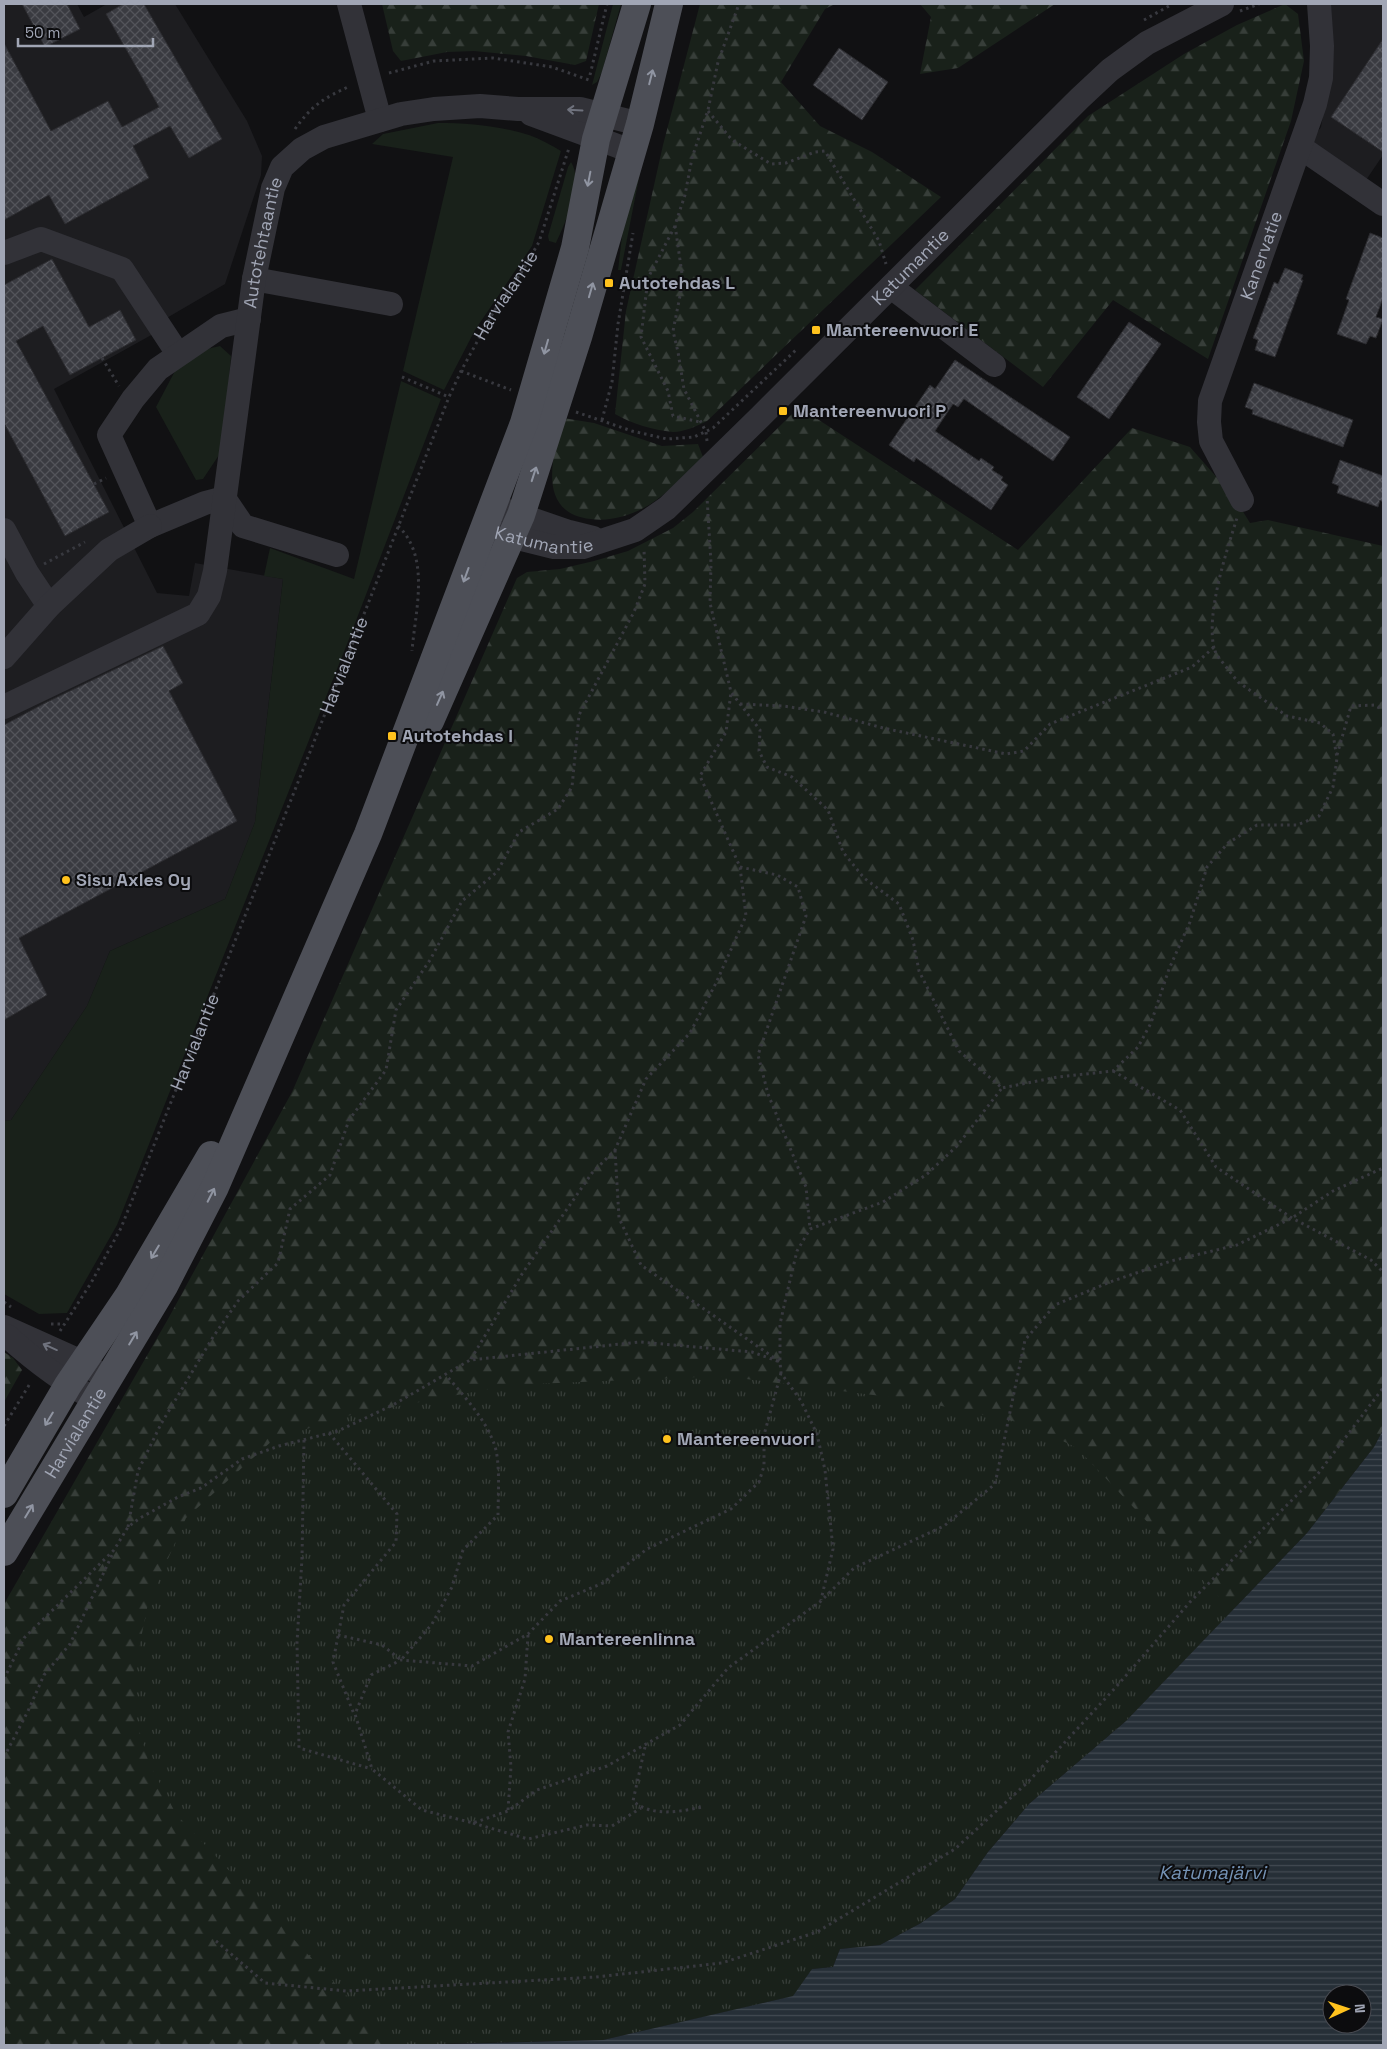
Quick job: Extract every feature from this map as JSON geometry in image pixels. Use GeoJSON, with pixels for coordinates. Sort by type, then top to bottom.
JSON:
{"type":"FeatureCollection","features":[{"type":"Feature","properties":{"kind":"main road","name":"Harvialantie"},"geometry":{"type":"LineString","coordinates":[[4,1552],[164,1286],[211,1195],[368,834],[524,423],[575,248],[589,124],[637,4]]}},
{"type":"Feature","properties":{"kind":"main road","name":"Harvialantie"},"geometry":{"type":"LineString","coordinates":[[368,834],[423,737],[516,526],[578,337],[640,124],[670,4]]}},
{"type":"Feature","properties":{"kind":"main road","name":"Harvialantie"},"geometry":{"type":"LineString","coordinates":[[4,1494],[68,1385],[160,1244],[277,1044]]}},
{"type":"Feature","properties":{"kind":"street"},"geometry":{"type":"LineString","coordinates":[[349,4],[380,120]]}},
{"type":"Feature","properties":{"kind":"street","name":"Katumantie"},"geometry":{"type":"LineString","coordinates":[[488,518],[516,526],[554,547],[582,547],[635,530],[646,523],[667,508],[886,278],[1110,70],[1147,43],[1222,4]]}},
{"type":"Feature","properties":{"kind":"street","name":"Kanervatie"},"geometry":{"type":"LineString","coordinates":[[1242,500],[1211,441],[1209,422],[1210,401],[1315,104],[1321,78],[1322,46],[1319,4]]}},
{"type":"Feature","properties":{"kind":"street","name":"Autotehtaantie"},"geometry":{"type":"LineString","coordinates":[[4,707],[198,614],[209,596],[219,538],[254,279],[273,188],[282,167],[302,149],[324,137],[402,114],[434,109],[480,106],[518,109],[589,124],[640,124]]}},
{"type":"Feature","properties":{"kind":"street","name":"Autotehtaantie"},"geometry":{"type":"LineString","coordinates":[[589,124],[631,151]]}},
{"type":"Feature","properties":{"kind":"street"},"geometry":{"type":"LineString","coordinates":[[1300,146],[1383,204]]}},
{"type":"Feature","properties":{"kind":"street"},"geometry":{"type":"LineString","coordinates":[[4,254],[41,239],[122,268],[178,354]]}},
{"type":"Feature","properties":{"kind":"street"},"geometry":{"type":"LineString","coordinates":[[886,278],[994,365]]}},
{"type":"Feature","properties":{"kind":"street"},"geometry":{"type":"LineString","coordinates":[[254,279],[391,304]]}},
{"type":"Feature","properties":{"kind":"street"},"geometry":{"type":"LineString","coordinates":[[150,526],[109,435],[130,404],[158,370],[178,354],[221,326],[249,320]]}},
{"type":"Feature","properties":{"kind":"street"},"geometry":{"type":"LineString","coordinates":[[4,657],[49,606],[109,550],[173,515],[224,498],[243,526],[337,555]]}},
{"type":"Feature","properties":{"kind":"street"},"geometry":{"type":"LineString","coordinates":[[4,530],[27,573],[49,606]]}},
{"type":"Feature","properties":{"kind":"street"},"geometry":{"type":"LineString","coordinates":[[4,1327],[84,1363],[101,1389]]}},
{"type":"Feature","properties":{"kind":"street"},"geometry":{"type":"LineString","coordinates":[[4,1333],[39,1364],[68,1385],[101,1389]]}},
{"type":"Feature","properties":{"kind":"path","name":"Harvialantie"},"geometry":{"type":"LineString","coordinates":[[65,1324],[91,1283],[121,1228],[460,371],[494,312],[523,270],[539,242],[589,124],[589,80],[606,4]]}},
{"type":"Feature","properties":{"kind":"path"},"geometry":{"type":"LineString","coordinates":[[701,422],[673,416],[668,391],[641,337],[648,278],[675,226],[685,196],[692,158],[708,110],[718,62],[739,4]]}},
{"type":"Feature","properties":{"kind":"path"},"geometry":{"type":"LineString","coordinates":[[1143,20],[1174,4]]}},
{"type":"Feature","properties":{"kind":"path"},"geometry":{"type":"LineString","coordinates":[[292,133],[309,110],[328,97],[368,77],[434,61],[493,58],[552,68],[589,80]]}},
{"type":"Feature","properties":{"kind":"path"},"geometry":{"type":"LineString","coordinates":[[708,110],[732,140],[772,164],[786,163],[815,152],[825,151],[879,241],[886,264],[886,278]]}},
{"type":"Feature","properties":{"kind":"path"},"geometry":{"type":"LineString","coordinates":[[675,226],[683,281],[673,331],[684,389],[706,432]]}},
{"type":"Feature","properties":{"kind":"path"},"geometry":{"type":"LineString","coordinates":[[602,420],[612,382],[618,324],[634,232]]}},
{"type":"Feature","properties":{"kind":"path"},"geometry":{"type":"LineString","coordinates":[[886,264],[892,257]]}},
{"type":"Feature","properties":{"kind":"path"},"geometry":{"type":"LineString","coordinates":[[574,412],[632,431],[667,439],[694,437],[713,428],[803,343]]}},
{"type":"Feature","properties":{"kind":"path"},"geometry":{"type":"LineString","coordinates":[[102,358],[130,404]]}},
{"type":"Feature","properties":{"kind":"path"},"geometry":{"type":"LineString","coordinates":[[460,371],[512,390]]}},
{"type":"Feature","properties":{"kind":"path"},"geometry":{"type":"LineString","coordinates":[[402,377],[449,397]]}},
{"type":"Feature","properties":{"kind":"path"},"geometry":{"type":"LineString","coordinates":[[94,484],[111,475]]}},
{"type":"Feature","properties":{"kind":"path"},"geometry":{"type":"LineString","coordinates":[[470,1360],[522,1274],[592,1173],[615,1150],[646,1079],[690,1033],[716,983],[746,916],[740,866],[700,776],[726,732],[731,692],[710,603],[711,563],[707,492]]}},
{"type":"Feature","properties":{"kind":"path"},"geometry":{"type":"LineString","coordinates":[[1242,500],[1217,592],[1211,636],[1216,654],[1238,682],[1287,716],[1320,723],[1333,734],[1336,758]]}},
{"type":"Feature","properties":{"kind":"path"},"geometry":{"type":"LineString","coordinates":[[4,1757],[44,1676],[70,1644],[114,1550],[128,1527],[138,1471],[161,1424],[238,1301],[278,1263],[290,1209],[330,1175],[349,1120],[386,1070],[396,1010],[430,960],[462,901],[497,872],[519,832],[558,809],[572,787],[579,715],[634,612],[645,584],[644,544],[646,523]]}},
{"type":"Feature","properties":{"kind":"path"},"geometry":{"type":"LineString","coordinates":[[398,526],[414,549],[416,561],[416,610],[412,659]]}},
{"type":"Feature","properties":{"kind":"path"},"geometry":{"type":"LineString","coordinates":[[27,573],[93,538]]}},
{"type":"Feature","properties":{"kind":"path"},"geometry":{"type":"LineString","coordinates":[[740,704],[783,706],[824,712],[882,728],[1006,754],[1024,751],[1050,724],[1192,667],[1214,647]]}},
{"type":"Feature","properties":{"kind":"path"},"geometry":{"type":"LineString","coordinates":[[731,692],[760,730],[758,751],[767,767],[792,777],[828,810],[844,852],[864,878],[899,904],[914,940],[919,971],[959,1051],[1002,1088]]}},
{"type":"Feature","properties":{"kind":"path"},"geometry":{"type":"LineString","coordinates":[[1113,1071],[1138,1047],[1151,1023],[1169,969],[1190,922],[1207,867],[1228,842],[1257,825],[1297,826],[1319,816],[1333,787],[1336,758],[1351,706],[1375,705],[1383,710]]}},
{"type":"Feature","properties":{"kind":"path"},"geometry":{"type":"LineString","coordinates":[[338,1635],[382,1645],[401,1660],[472,1666],[528,1634],[560,1601],[603,1583],[647,1550],[731,1509],[759,1482],[764,1466],[764,1435],[781,1373],[780,1324],[797,1251],[810,1229],[806,1187],[768,1094],[758,1055],[806,916],[798,887],[777,874],[740,866]]}},
{"type":"Feature","properties":{"kind":"path"},"geometry":{"type":"LineString","coordinates":[[810,1229],[883,1202],[926,1175],[957,1146],[1002,1088],[1058,1077],[1113,1071],[1180,1110],[1216,1167],[1292,1218],[1371,1260],[1383,1272]]}},
{"type":"Feature","properties":{"kind":"path"},"geometry":{"type":"LineString","coordinates":[[615,1150],[619,1218],[641,1265],[780,1362]]}},
{"type":"Feature","properties":{"kind":"path"},"geometry":{"type":"LineString","coordinates":[[473,1823],[508,1811],[537,1790],[607,1766],[680,1725],[728,1668],[821,1601],[854,1568],[944,1526],[995,1484],[1025,1340],[1054,1305],[1110,1282],[1171,1261],[1237,1244],[1292,1218],[1333,1190],[1383,1168]]}},
{"type":"Feature","properties":{"kind":"path"},"geometry":{"type":"LineString","coordinates":[[128,1527],[140,1518],[178,1497],[202,1488],[242,1459],[338,1431],[393,1405],[470,1360],[640,1342],[752,1352],[780,1362]]}},
{"type":"Feature","properties":{"kind":"path"},"geometry":{"type":"LineString","coordinates":[[781,1373],[801,1401],[817,1434],[825,1470],[833,1549],[821,1601]]}},
{"type":"Feature","properties":{"kind":"path"},"geometry":{"type":"LineString","coordinates":[[355,1714],[371,1675],[401,1660],[432,1624],[452,1587],[463,1550],[498,1515],[498,1473],[494,1443],[482,1420],[446,1375]]}},
{"type":"Feature","properties":{"kind":"path"},"geometry":{"type":"LineString","coordinates":[[216,1941],[265,1983],[346,1991],[596,1977],[722,1964],[817,1932],[955,1848],[1028,1782],[1116,1687],[1190,1602],[1317,1475],[1383,1388]]}},
{"type":"Feature","properties":{"kind":"path"},"geometry":{"type":"LineString","coordinates":[[329,1433],[397,1514],[396,1542],[344,1605],[333,1662],[355,1714],[372,1769]]}},
{"type":"Feature","properties":{"kind":"path"},"geometry":{"type":"LineString","coordinates":[[304,1440],[302,1558],[297,1643],[299,1748],[372,1769],[422,1810],[528,1839],[587,1825],[612,1826],[641,1808]]}},
{"type":"Feature","properties":{"kind":"path"},"geometry":{"type":"LineString","coordinates":[[4,1679],[24,1638],[114,1550]]}},
{"type":"Feature","properties":{"kind":"path"},"geometry":{"type":"LineString","coordinates":[[508,1811],[511,1767],[508,1732],[525,1679],[528,1634]]}},
{"type":"Feature","properties":{"kind":"path"},"geometry":{"type":"LineString","coordinates":[[645,1746],[633,1801],[641,1808],[677,1813],[702,1807]]}},
{"type":"Feature","properties":{"kind":"shaded area"},"geometry":{"type":"Polygon","coordinates":[[[4,4],[77,4],[84,17],[107,4],[175,4],[247,121],[262,156],[261,175],[225,284],[153,326],[155,333],[54,389],[157,593],[189,596],[195,563],[283,579],[255,822],[225,899],[110,951],[87,1006],[11,1120],[4,1121],[4,4]]]}},
{"type":"Feature","properties":{"kind":"shaded area"},"geometry":{"type":"Polygon","coordinates":[[[1331,4],[1383,4],[1383,155],[1362,186],[1310,142],[1321,127],[1331,68],[1331,4]]]}},
{"type":"Feature","properties":{"kind":"green space"},"geometry":{"type":"Polygon","coordinates":[[[382,4],[599,4],[586,61],[575,65],[526,56],[474,51],[447,52],[401,61],[393,51],[382,4]]]}},
{"type":"Feature","properties":{"kind":"green space"},"geometry":{"type":"Polygon","coordinates":[[[613,4],[621,4],[602,72],[597,82],[592,85],[613,4]]]}},
{"type":"Feature","properties":{"kind":"green space"},"geometry":{"type":"Polygon","coordinates":[[[682,4],[640,173],[621,270],[618,270],[625,211],[682,4]]]}},
{"type":"Feature","properties":{"kind":"green space"},"geometry":{"type":"Polygon","coordinates":[[[700,4],[835,4],[825,9],[781,82],[820,126],[872,152],[941,197],[707,421],[686,430],[673,432],[643,426],[615,414],[626,311],[663,145],[700,4]]]}},
{"type":"Feature","properties":{"kind":"green space"},"geometry":{"type":"Polygon","coordinates":[[[920,4],[1055,4],[958,68],[920,74],[931,17],[920,4]]]}},
{"type":"Feature","properties":{"kind":"green space"},"geometry":{"type":"Polygon","coordinates":[[[1285,4],[1298,14],[1304,61],[1291,121],[1208,359],[1113,300],[1043,387],[915,290],[1088,116],[1184,54],[1237,25],[1285,4]]]}},
{"type":"Feature","properties":{"kind":"green space"},"geometry":{"type":"Polygon","coordinates":[[[438,123],[472,124],[507,129],[533,137],[561,151],[532,246],[475,330],[444,390],[403,371],[453,157],[372,144],[383,134],[438,123]]]}},
{"type":"Feature","properties":{"kind":"green space"},"geometry":{"type":"Polygon","coordinates":[[[571,162],[575,180],[572,202],[556,243],[549,241],[548,236],[571,162]]]}},
{"type":"Feature","properties":{"kind":"green space"},"geometry":{"type":"Polygon","coordinates":[[[220,346],[231,356],[223,449],[203,479],[196,480],[156,407],[176,369],[198,351],[220,346]]]}},
{"type":"Feature","properties":{"kind":"green space"},"geometry":{"type":"Polygon","coordinates":[[[401,381],[441,399],[349,639],[117,1225],[67,1313],[39,1314],[4,1294],[4,1121],[11,1120],[87,1006],[110,951],[225,899],[255,822],[283,579],[264,576],[270,548],[354,579],[401,381]]]}},
{"type":"Feature","properties":{"kind":"green space"},"geometry":{"type":"Polygon","coordinates":[[[799,407],[1018,550],[1132,428],[1190,447],[1234,497],[1250,523],[1268,520],[1383,546],[1383,1430],[1374,1447],[1307,1533],[1126,1721],[413,2045],[4,2045],[4,1604],[168,1319],[292,1092],[517,578],[527,572],[560,569],[628,551],[673,528],[693,512],[799,407]]]}},
{"type":"Feature","properties":{"kind":"green space"},"geometry":{"type":"Polygon","coordinates":[[[563,418],[594,423],[662,446],[698,444],[703,457],[663,494],[649,505],[635,512],[621,517],[598,520],[573,514],[562,506],[555,494],[552,480],[555,449],[563,418]]]}},
{"type":"Feature","properties":{"kind":"green space"},"geometry":{"type":"Polygon","coordinates":[[[4,1352],[13,1358],[22,1370],[4,1402],[4,1352]]]}},
{"type":"Feature","properties":{"kind":"green space","name":"Mantereenlinna"},"geometry":{"type":"Polygon","coordinates":[[[723,1376],[913,1400],[1028,1424],[1077,1448],[1232,1611],[1126,1721],[1029,1804],[988,1852],[955,1899],[921,1923],[880,1945],[840,1949],[833,1967],[812,1969],[794,1996],[603,2040],[393,2045],[176,1814],[149,1763],[136,1720],[134,1672],[148,1604],[186,1518],[273,1440],[346,1416],[510,1385],[723,1376]]]}},
{"type":"Feature","properties":{"kind":"water","name":"Katumajärvi"},"geometry":{"type":"Polygon","coordinates":[[[1383,1430],[1383,2045],[413,2045],[603,2040],[793,1996],[812,1969],[833,1967],[840,1949],[880,1945],[921,1923],[955,1899],[988,1852],[1029,1804],[1126,1721],[1307,1533],[1374,1447],[1383,1430]]]}},
{"type":"Feature","properties":{"kind":"building"},"geometry":{"type":"Polygon","coordinates":[[[22,4],[67,4],[80,29],[45,47],[22,4]]]}},
{"type":"Feature","properties":{"kind":"building"},"geometry":{"type":"Polygon","coordinates":[[[123,4],[144,4],[222,139],[189,158],[170,126],[133,146],[149,178],[65,224],[49,195],[4,220],[4,43],[51,131],[108,101],[122,127],[159,107],[106,14],[123,4]]]}},
{"type":"Feature","properties":{"kind":"building"},"geometry":{"type":"Polygon","coordinates":[[[1383,39],[1383,152],[1331,117],[1383,39]]]}},
{"type":"Feature","properties":{"kind":"building"},"geometry":{"type":"Polygon","coordinates":[[[839,48],[888,82],[862,120],[813,85],[839,48]]]}},
{"type":"Feature","properties":{"kind":"building"},"geometry":{"type":"Polygon","coordinates":[[[1370,233],[1383,238],[1383,298],[1376,317],[1383,319],[1376,338],[1370,336],[1366,344],[1337,334],[1349,300],[1346,299],[1370,233]]]}},
{"type":"Feature","properties":{"kind":"building"},"geometry":{"type":"Polygon","coordinates":[[[52,259],[89,327],[120,310],[136,340],[70,375],[43,326],[16,341],[109,512],[65,536],[4,423],[4,285],[52,259]]]}},
{"type":"Feature","properties":{"kind":"building"},"geometry":{"type":"Polygon","coordinates":[[[1285,268],[1303,275],[1301,280],[1303,280],[1275,357],[1255,350],[1258,340],[1253,338],[1274,282],[1278,284],[1285,268]]]}},
{"type":"Feature","properties":{"kind":"building"},"geometry":{"type":"Polygon","coordinates":[[[1129,322],[1161,344],[1109,419],[1077,397],[1129,322]]]}},
{"type":"Feature","properties":{"kind":"building"},"geometry":{"type":"Polygon","coordinates":[[[955,360],[1070,437],[1053,461],[964,399],[958,407],[953,404],[935,431],[979,461],[981,458],[994,467],[992,470],[1003,477],[1001,480],[1008,485],[991,510],[916,458],[914,462],[889,445],[930,385],[935,389],[955,360]]]}},
{"type":"Feature","properties":{"kind":"building"},"geometry":{"type":"Polygon","coordinates":[[[1254,383],[1353,420],[1343,447],[1252,414],[1253,410],[1245,407],[1254,383]]]}},
{"type":"Feature","properties":{"kind":"building"},"geometry":{"type":"Polygon","coordinates":[[[1340,460],[1383,476],[1383,502],[1380,500],[1378,507],[1337,493],[1339,486],[1332,483],[1340,460]]]}},
{"type":"Feature","properties":{"kind":"building","name":"Sisu Axles Oy"},"geometry":{"type":"Polygon","coordinates":[[[163,646],[183,683],[169,691],[237,821],[19,938],[47,995],[4,1020],[4,725],[163,646]]]}},
{"type":"Feature","properties":{"kind":"place","name":"Autotehdas L"},"geometry":{"type":"Point","coordinates":[609,283]}},
{"type":"Feature","properties":{"kind":"place","name":"Mantereenvuori E"},"geometry":{"type":"Point","coordinates":[816,330]}},
{"type":"Feature","properties":{"kind":"place","name":"Mantereenvuori P"},"geometry":{"type":"Point","coordinates":[783,411]}},
{"type":"Feature","properties":{"kind":"place","name":"Autotehdas I"},"geometry":{"type":"Point","coordinates":[392,736]}},
{"type":"Feature","properties":{"kind":"place","name":"Sisu Axles Oy"},"geometry":{"type":"Point","coordinates":[66,880]}},
{"type":"Feature","properties":{"kind":"place","name":"Mantereenvuori"},"geometry":{"type":"Point","coordinates":[667,1439]}},
{"type":"Feature","properties":{"kind":"place","name":"Mantereenlinna"},"geometry":{"type":"Point","coordinates":[549,1639]}}]}
